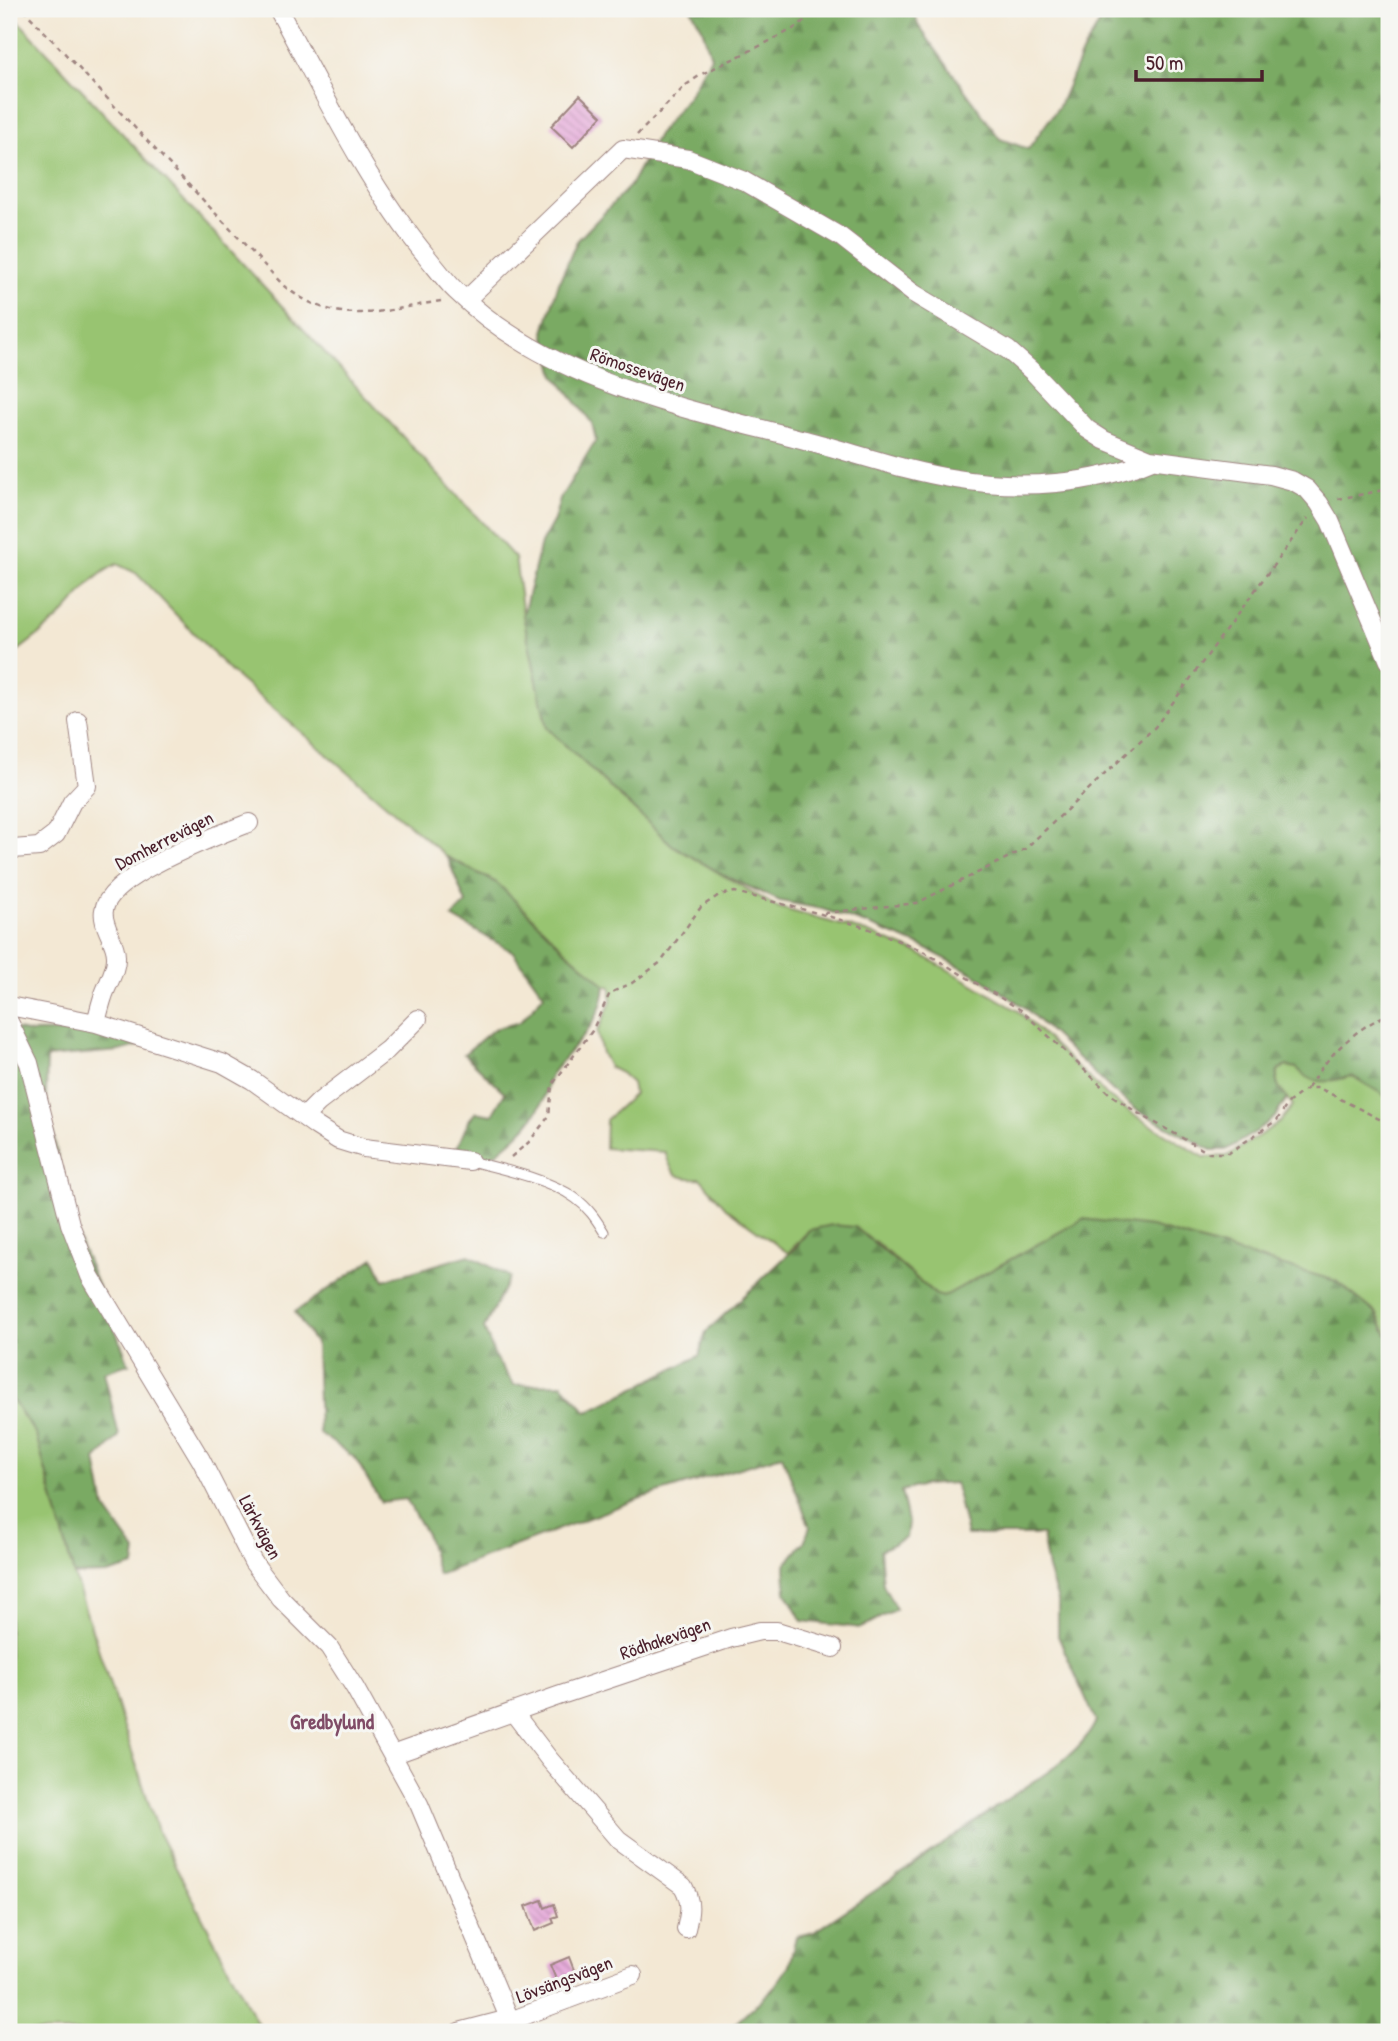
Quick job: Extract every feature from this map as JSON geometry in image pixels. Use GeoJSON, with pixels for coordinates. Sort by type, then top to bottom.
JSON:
{"type":"FeatureCollection","features":[{"type":"Feature","properties":{"kind":"street","name":"Römossevägen"},"geometry":{"type":"LineString","coordinates":[[278,9],[382,195],[407,232],[463,297],[486,318],[519,340],[568,366],[620,387],[702,412],[897,466],[957,479],[1003,483],[1056,483],[1124,472],[1153,460]]}},
{"type":"Feature","properties":{"kind":"street"},"geometry":{"type":"LineString","coordinates":[[463,297],[623,149],[688,159],[744,181],[841,237],[913,293],[1009,350],[1087,429],[1104,440],[1153,460],[1270,475],[1293,481],[1307,489],[1320,503],[1346,556],[1389,661]]}},
{"type":"Feature","properties":{"kind":"street"},"geometry":{"type":"LineString","coordinates":[[9,847],[39,847],[56,834],[72,802],[87,786],[78,720]]}},
{"type":"Feature","properties":{"kind":"street","name":"Domherrevägen"},"geometry":{"type":"LineString","coordinates":[[96,1023],[117,961],[116,946],[103,912],[106,902],[115,890],[128,879],[156,864],[249,823]]}},
{"type":"Feature","properties":{"kind":"street"},"geometry":{"type":"LineString","coordinates":[[9,1006],[96,1023],[222,1063],[252,1080],[338,1140],[364,1148],[470,1161]]}},
{"type":"Feature","properties":{"kind":"street"},"geometry":{"type":"LineString","coordinates":[[303,1117],[387,1050],[418,1019]]}},
{"type":"Feature","properties":{"kind":"street","name":"Lärkvägen"},"geometry":{"type":"LineString","coordinates":[[9,1022],[29,1063],[70,1224],[90,1276],[201,1460],[253,1562],[281,1599],[329,1647],[342,1665],[419,1804],[511,2024]]}},
{"type":"Feature","properties":{"kind":"street","name":"Rödhakevägen"},"geometry":{"type":"LineString","coordinates":[[392,1755],[676,1656],[760,1631],[777,1631],[833,1648]]}},
{"type":"Feature","properties":{"kind":"street"},"geometry":{"type":"LineString","coordinates":[[513,1712],[549,1759],[618,1839],[682,1886],[689,1896],[691,1909],[686,1929]]}},
{"type":"Feature","properties":{"kind":"street","name":"Lövsängsvägen"},"geometry":{"type":"LineString","coordinates":[[459,2032],[511,2024],[632,1975]]}},
{"type":"Feature","properties":{"kind":"lane"},"geometry":{"type":"LineString","coordinates":[[470,1161],[555,1187],[575,1198],[591,1212],[604,1232]]}},
{"type":"Feature","properties":{"kind":"path"},"geometry":{"type":"LineString","coordinates":[[23,9],[284,286],[300,298],[320,308],[365,314],[463,297]]}},
{"type":"Feature","properties":{"kind":"path"},"geometry":{"type":"LineString","coordinates":[[623,149],[686,85],[702,74],[774,39],[821,9]]}},
{"type":"Feature","properties":{"kind":"path"},"geometry":{"type":"LineString","coordinates":[[821,914],[917,903],[1025,849],[1155,727],[1251,593],[1320,503],[1389,489]]}},
{"type":"Feature","properties":{"kind":"path"},"geometry":{"type":"LineString","coordinates":[[498,1168],[529,1142],[549,1116],[552,1085],[592,1031],[610,993],[632,983],[661,962],[701,906],[709,899],[735,892],[867,928],[921,950],[1021,1010],[1110,1094],[1136,1112],[1209,1153],[1229,1153],[1277,1120],[1289,1102],[1308,1088],[1331,1055],[1350,1038],[1389,1014]]}},
{"type":"Feature","properties":{"kind":"path"},"geometry":{"type":"LineString","coordinates":[[1308,1088],[1319,1088],[1389,1124]]}},
{"type":"Feature","properties":{"kind":"green space"},"geometry":{"type":"Polygon","coordinates":[[[691,9],[914,9],[918,25],[1000,139],[1028,149],[1059,106],[1082,53],[1108,9],[1389,9],[1389,1098],[1352,1076],[1316,1081],[1297,1068],[1287,1066],[1279,1069],[1277,1074],[1278,1085],[1287,1098],[1275,1117],[1226,1150],[1211,1150],[1138,1111],[1024,1007],[973,973],[923,947],[869,925],[822,909],[780,901],[723,875],[672,845],[547,728],[523,615],[541,543],[554,520],[560,499],[596,440],[592,423],[555,375],[544,332],[559,282],[577,241],[630,186],[657,136],[691,92],[711,57],[702,28],[691,9]]]}},
{"type":"Feature","properties":{"kind":"green space"},"geometry":{"type":"Polygon","coordinates":[[[9,11],[515,558],[523,615],[547,728],[672,845],[777,907],[866,932],[918,953],[968,981],[1018,1011],[1109,1097],[1204,1157],[1227,1156],[1280,1122],[1293,1105],[1280,1089],[1277,1080],[1279,1069],[1287,1066],[1297,1068],[1315,1080],[1352,1076],[1389,1098],[1389,1338],[1376,1312],[1083,1219],[943,1297],[936,1295],[875,1242],[809,1230],[788,1253],[726,1208],[700,1178],[685,1178],[676,1174],[665,1152],[605,1148],[606,1120],[634,1094],[632,1083],[609,1067],[597,1032],[611,1002],[611,987],[605,985],[563,948],[497,883],[447,857],[232,673],[136,573],[117,564],[107,570],[92,582],[55,622],[9,658],[9,11]]]}},
{"type":"Feature","properties":{"kind":"green space"},"geometry":{"type":"Polygon","coordinates":[[[447,857],[497,883],[605,985],[603,999],[593,1022],[553,1072],[544,1098],[531,1120],[518,1135],[486,1161],[454,1155],[469,1120],[476,1112],[492,1115],[505,1093],[464,1054],[494,1029],[520,1022],[544,995],[513,952],[452,917],[466,903],[447,857]]]}},
{"type":"Feature","properties":{"kind":"green space"},"geometry":{"type":"Polygon","coordinates":[[[9,1028],[27,1032],[101,1031],[145,1044],[120,1051],[47,1057],[46,1097],[69,1215],[129,1364],[104,1372],[119,1436],[96,1460],[105,1508],[136,1552],[134,1566],[107,1574],[74,1575],[36,1435],[9,1395],[9,1028]]]}},
{"type":"Feature","properties":{"kind":"green space"},"geometry":{"type":"Polygon","coordinates":[[[1083,1219],[1151,1227],[1336,1281],[1376,1313],[1389,1338],[1389,2032],[726,2032],[772,1990],[789,1966],[796,1936],[814,1932],[1040,1778],[1067,1757],[1089,1734],[1096,1721],[1058,1636],[1058,1601],[1048,1569],[1042,1535],[967,1535],[955,1483],[924,1485],[901,1491],[908,1522],[906,1538],[880,1550],[883,1584],[896,1609],[861,1628],[802,1621],[786,1592],[785,1565],[804,1542],[810,1527],[782,1455],[641,1498],[438,1575],[427,1536],[406,1499],[381,1502],[355,1458],[319,1433],[316,1345],[295,1312],[374,1258],[384,1280],[469,1255],[510,1277],[484,1328],[496,1359],[514,1385],[562,1384],[587,1412],[699,1356],[706,1332],[796,1247],[809,1230],[832,1225],[855,1227],[936,1295],[943,1297],[1083,1219]]]}},
{"type":"Feature","properties":{"kind":"green space"},"geometry":{"type":"Polygon","coordinates":[[[9,1395],[36,1435],[74,1575],[159,1834],[262,2032],[9,2032],[9,1395]]]}},
{"type":"Feature","properties":{"kind":"building"},"geometry":{"type":"Polygon","coordinates":[[[580,95],[602,116],[573,147],[551,126],[580,95]]]}},
{"type":"Feature","properties":{"kind":"building"},"geometry":{"type":"Polygon","coordinates":[[[542,1900],[545,1908],[554,1904],[558,1916],[552,1918],[554,1923],[535,1931],[526,1906],[542,1900]]]}},
{"type":"Feature","properties":{"kind":"building"},"geometry":{"type":"Polygon","coordinates":[[[569,1957],[578,1981],[560,1989],[550,1965],[569,1957]]]}},
{"type":"Feature","properties":{"kind":"district","name":"Gredbylund"},"geometry":{"type":"Point","coordinates":[332,1721]}}]}
